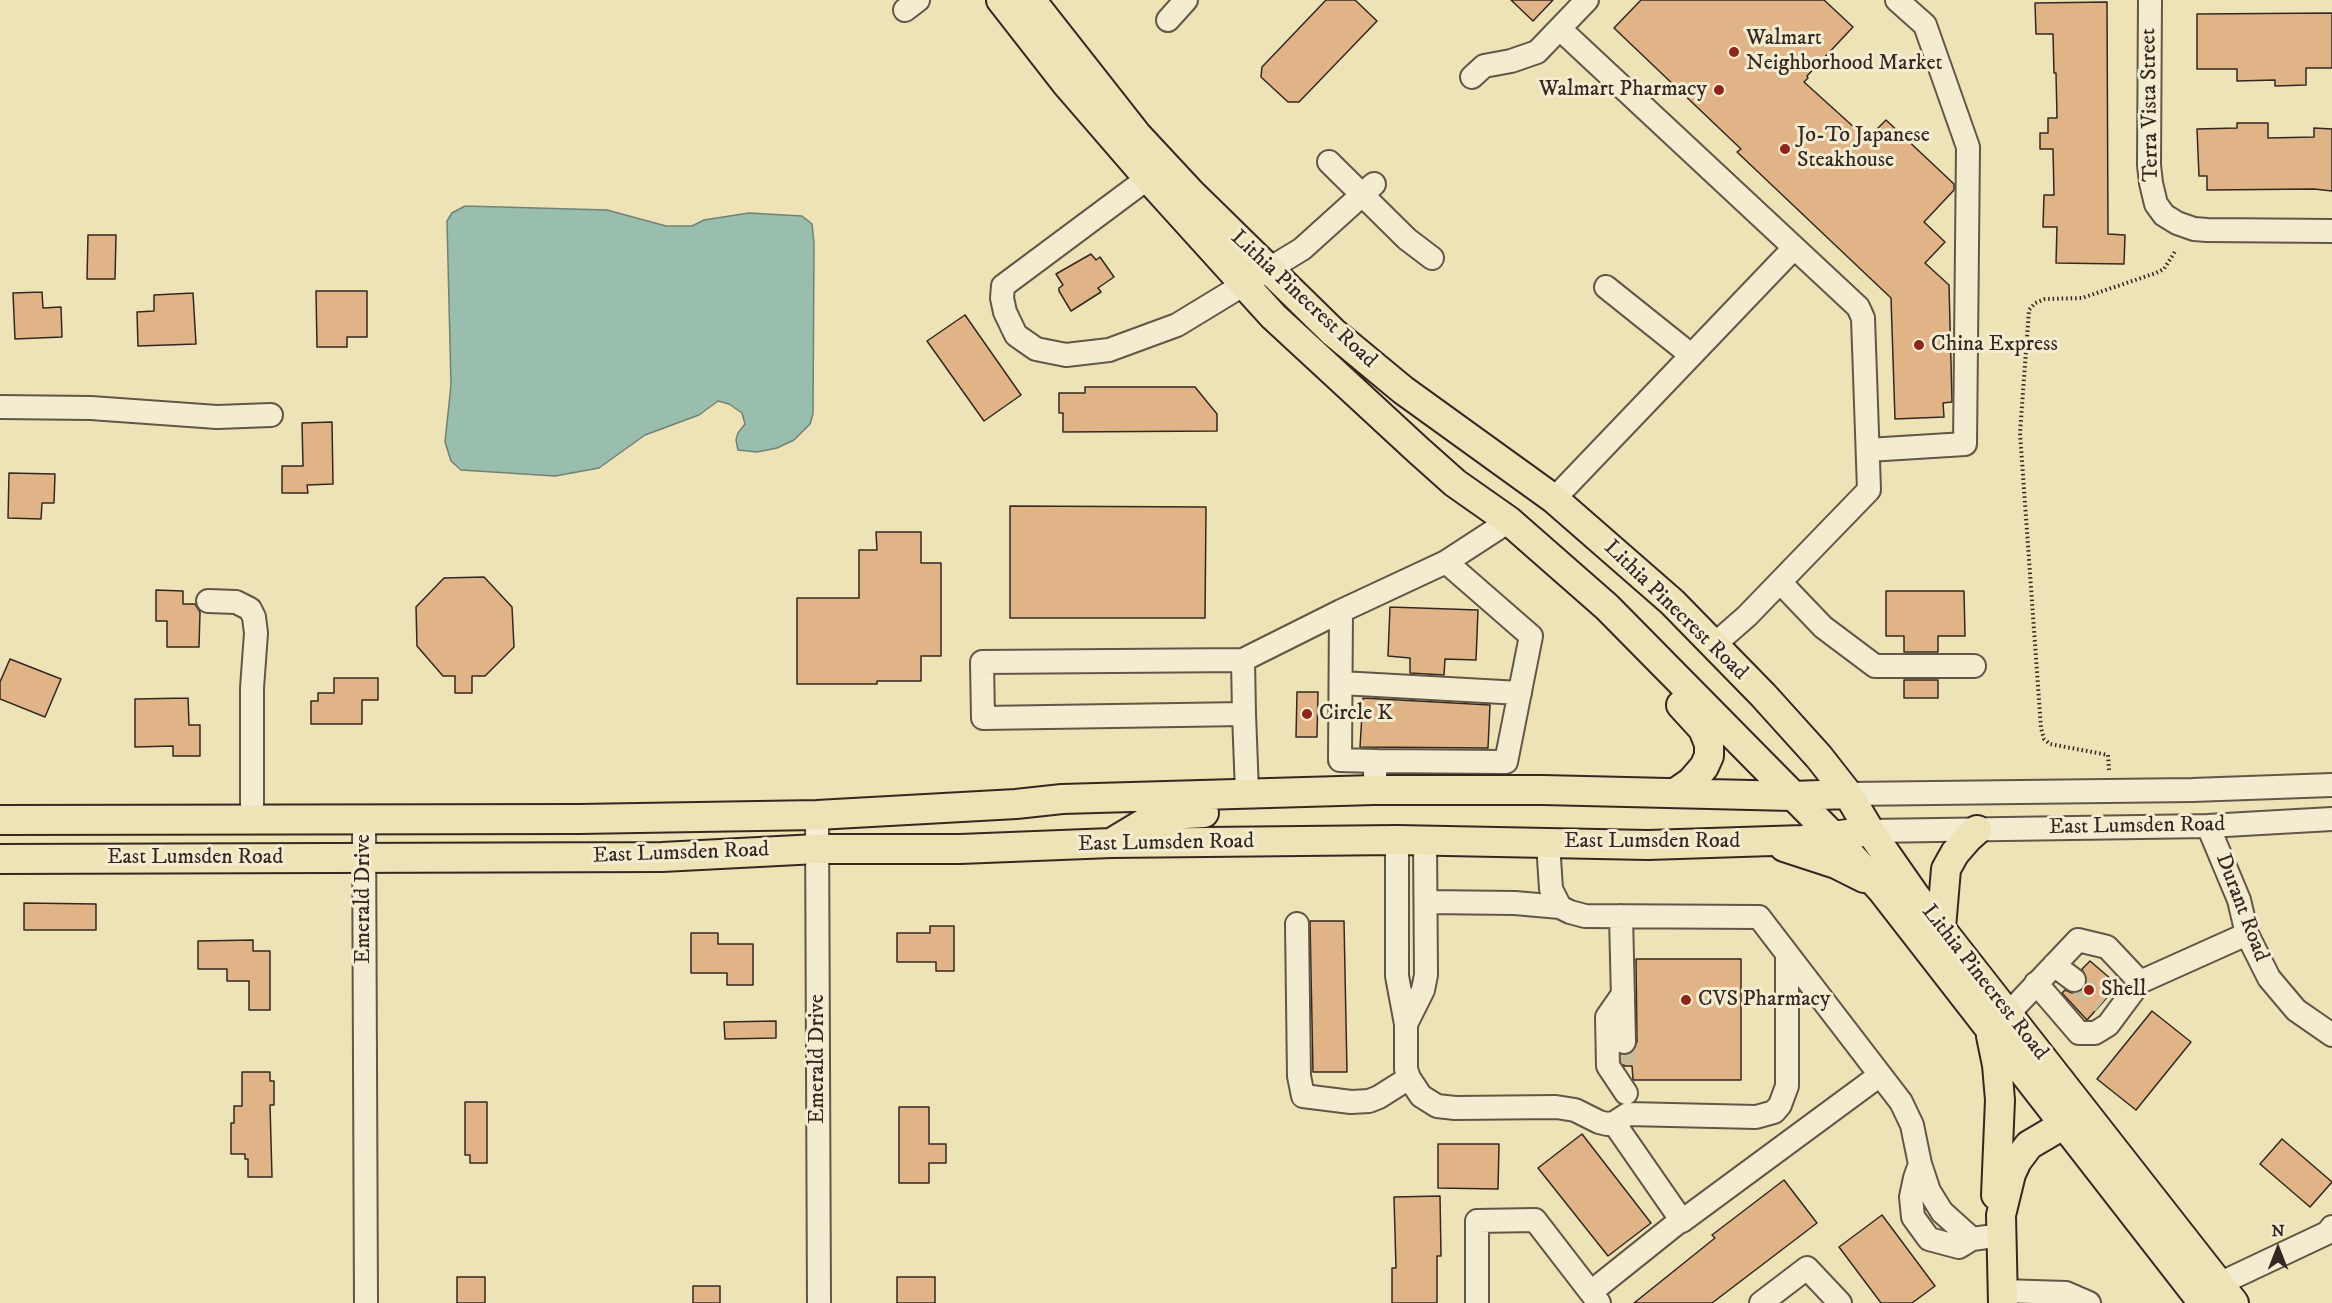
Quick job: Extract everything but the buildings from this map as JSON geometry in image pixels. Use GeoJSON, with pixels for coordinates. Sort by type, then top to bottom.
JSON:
{"type":"FeatureCollection","features":[{"type":"Feature","properties":{"kind":"main road","name":"Lithia Pinecrest Road"},"geometry":{"type":"LineString","coordinates":[[1001,0],[1065,82],[1148,178],[1303,345],[1455,483],[1509,521],[1607,607],[1833,836],[1999,1021],[2219,1297]]}},
{"type":"Feature","properties":{"kind":"main road","name":"Lithia Pinecrest Road"},"geometry":{"type":"LineString","coordinates":[[1031,0],[1137,135],[1191,194],[1268,270],[1333,332],[1402,390],[1554,499],[1648,581],[1715,644],[1820,757],[1848,794],[1870,831],[1941,928],[2063,1125],[2219,1297]]}},
{"type":"Feature","properties":{"kind":"main road"},"geometry":{"type":"LineString","coordinates":[[1607,607],[1603,622],[1606,633],[1678,701],[1703,729],[1709,744],[1709,756],[1704,767],[1691,783],[1675,793]]}},
{"type":"Feature","properties":{"kind":"main road","name":"East Lumsden Road"},"geometry":{"type":"LineString","coordinates":[[0,820],[579,819],[817,815],[1016,804],[1062,799],[1374,789],[1792,796],[1848,794]]}},
{"type":"Feature","properties":{"kind":"main road"},"geometry":{"type":"LineString","coordinates":[[1111,843],[1151,819],[1167,815],[1322,807],[1326,803],[1326,790]]}},
{"type":"Feature","properties":{"kind":"main road"},"geometry":{"type":"LineString","coordinates":[[1941,928],[1946,869],[1955,853],[1977,830]]}},
{"type":"Feature","properties":{"kind":"main road","name":"East Lumsden Road"},"geometry":{"type":"LineString","coordinates":[[0,858],[662,857],[817,849],[960,849],[1111,843],[1397,840],[1648,845],[1766,842],[1870,831]]}},
{"type":"Feature","properties":{"kind":"main road"},"geometry":{"type":"LineString","coordinates":[[1766,842],[1811,854],[1836,864],[1881,889]]}},
{"type":"Feature","properties":{"kind":"main road"},"geometry":{"type":"LineString","coordinates":[[1999,1021],[1994,1046],[2000,1100],[1996,1197],[2001,1226],[2002,1297]]}},
{"type":"Feature","properties":{"kind":"main road"},"geometry":{"type":"LineString","coordinates":[[2001,1226],[2017,1161],[2029,1145],[2063,1125]]}},
{"type":"Feature","properties":{"kind":"street"},"geometry":{"type":"LineString","coordinates":[[1168,20],[1185,0]]}},
{"type":"Feature","properties":{"kind":"street"},"geometry":{"type":"LineString","coordinates":[[1472,77],[1484,66],[1529,56],[1544,45],[1587,0]]}},
{"type":"Feature","properties":{"kind":"street"},"geometry":{"type":"LineString","coordinates":[[1868,450],[1965,444],[1968,147],[1925,25],[1898,0]]}},
{"type":"Feature","properties":{"kind":"street","name":"Terra Vista Street"},"geometry":{"type":"LineString","coordinates":[[2150,0],[2151,183],[2156,204],[2164,215],[2194,229],[2332,231]]}},
{"type":"Feature","properties":{"kind":"street"},"geometry":{"type":"LineString","coordinates":[[1560,28],[1861,312],[1864,326],[1869,490],[1747,616],[1715,644]]}},
{"type":"Feature","properties":{"kind":"street"},"geometry":{"type":"LineString","coordinates":[[1329,162],[1368,189],[1402,235],[1432,258]]}},
{"type":"Feature","properties":{"kind":"street"},"geometry":{"type":"LineString","coordinates":[[1148,178],[1003,286],[1002,298],[1005,312],[1016,335],[1036,349],[1066,355],[1109,350],[1177,325],[1302,249],[1368,189]]}},
{"type":"Feature","properties":{"kind":"street"},"geometry":{"type":"LineString","coordinates":[[1554,499],[1794,248]]}},
{"type":"Feature","properties":{"kind":"street"},"geometry":{"type":"LineString","coordinates":[[1606,287],[1691,355]]}},
{"type":"Feature","properties":{"kind":"street"},"geometry":{"type":"LineString","coordinates":[[0,407],[91,408],[217,417],[271,415]]}},
{"type":"Feature","properties":{"kind":"street"},"geometry":{"type":"LineString","coordinates":[[1244,714],[983,718],[982,662],[1243,660],[1446,562],[1509,521]]}},
{"type":"Feature","properties":{"kind":"street"},"geometry":{"type":"LineString","coordinates":[[1341,611],[1340,760],[1506,762],[1531,636],[1446,562]]}},
{"type":"Feature","properties":{"kind":"street"},"geometry":{"type":"LineString","coordinates":[[1780,582],[1822,627],[1875,666],[1974,666]]}},
{"type":"Feature","properties":{"kind":"street"},"geometry":{"type":"LineString","coordinates":[[208,601],[237,602],[250,609],[254,617],[256,633],[252,688],[252,820]]}},
{"type":"Feature","properties":{"kind":"street"},"geometry":{"type":"LineString","coordinates":[[1243,660],[1247,792]]}},
{"type":"Feature","properties":{"kind":"street"},"geometry":{"type":"LineString","coordinates":[[1341,683],[1520,693]]}},
{"type":"Feature","properties":{"kind":"street"},"geometry":{"type":"LineString","coordinates":[[1374,789],[1376,761]]}},
{"type":"Feature","properties":{"kind":"street","name":"East Lumsden Road"},"geometry":{"type":"LineString","coordinates":[[1848,794],[2192,790],[2332,785]]}},
{"type":"Feature","properties":{"kind":"street","name":"Emerald Drive"},"geometry":{"type":"LineString","coordinates":[[817,815],[819,1303]]}},
{"type":"Feature","properties":{"kind":"street","name":"Emerald Drive"},"geometry":{"type":"LineString","coordinates":[[364,819],[366,1303]]}},
{"type":"Feature","properties":{"kind":"street","name":"East Lumsden Road"},"geometry":{"type":"LineString","coordinates":[[1870,831],[2208,826],[2332,819]]}},
{"type":"Feature","properties":{"kind":"street","name":"Durant Road"},"geometry":{"type":"LineString","coordinates":[[2208,826],[2239,900],[2247,934],[2269,978],[2296,1010],[2332,1035]]}},
{"type":"Feature","properties":{"kind":"street"},"geometry":{"type":"LineString","coordinates":[[1397,840],[1397,976],[1406,1024],[1406,1069],[1421,1096],[1437,1106],[1446,1108],[1556,1107],[1575,1110],[1599,1122],[1623,1110],[1756,1117],[1774,1112],[1780,1105],[1787,1086],[1787,954]]}},
{"type":"Feature","properties":{"kind":"street"},"geometry":{"type":"LineString","coordinates":[[1406,1024],[1423,990],[1426,975],[1425,840]]}},
{"type":"Feature","properties":{"kind":"street"},"geometry":{"type":"LineString","coordinates":[[1548,843],[1551,889],[1560,907]]}},
{"type":"Feature","properties":{"kind":"street"},"geometry":{"type":"LineString","coordinates":[[1426,902],[1515,903],[1560,907],[1585,916],[1759,917],[1907,1113],[1916,1138],[1920,1164],[1929,1191],[1942,1212],[1972,1239],[2001,1226]]}},
{"type":"Feature","properties":{"kind":"street"},"geometry":{"type":"LineString","coordinates":[[1622,916],[1624,1042]]}},
{"type":"Feature","properties":{"kind":"street"},"geometry":{"type":"LineString","coordinates":[[1297,924],[1299,1076],[1303,1096],[1351,1102],[1369,1101],[1409,1078]]}},
{"type":"Feature","properties":{"kind":"street"},"geometry":{"type":"LineString","coordinates":[[2036,983],[2079,1033],[2095,1033],[2108,1025],[2110,1008],[2140,982],[2247,934]]}},
{"type":"Feature","properties":{"kind":"street"},"geometry":{"type":"LineString","coordinates":[[1999,1021],[2078,940],[2107,947],[2140,982]]}},
{"type":"Feature","properties":{"kind":"street"},"geometry":{"type":"LineString","coordinates":[[2054,965],[2074,980]]}},
{"type":"Feature","properties":{"kind":"street"},"geometry":{"type":"LineString","coordinates":[[1623,994],[1607,1017],[1608,1066],[1623,1110],[1681,1220]]}},
{"type":"Feature","properties":{"kind":"street"},"geometry":{"type":"LineString","coordinates":[[1623,1110],[1624,1066]]}},
{"type":"Feature","properties":{"kind":"street"},"geometry":{"type":"LineString","coordinates":[[1477,1303],[1477,1221],[1535,1220],[1595,1298],[1681,1220],[1880,1075]]}},
{"type":"Feature","properties":{"kind":"street"},"geometry":{"type":"LineString","coordinates":[[2219,1297],[2327,1233],[2332,1227]]}},
{"type":"Feature","properties":{"kind":"street"},"geometry":{"type":"LineString","coordinates":[[1761,1303],[1807,1268],[1840,1303]]}},
{"type":"Feature","properties":{"kind":"street"},"geometry":{"type":"LineString","coordinates":[[2002,1297],[2066,1293],[2089,1303]]}},
{"type":"Feature","properties":{"kind":"path"},"geometry":{"type":"LineString","coordinates":[[2109,772],[2108,755],[2049,744],[2044,739],[2041,728],[2020,433],[2029,310],[2035,303],[2044,299],[2082,298],[2156,273],[2164,269],[2176,250]]}},
{"type":"Feature","properties":{"kind":"shaded area"},"geometry":{"type":"Polygon","coordinates":[[[465,206],[607,210],[666,226],[692,226],[704,220],[749,213],[802,216],[812,224],[814,243],[813,414],[810,424],[794,440],[777,448],[757,452],[738,450],[736,440],[745,424],[742,413],[729,404],[718,401],[699,415],[645,435],[599,468],[555,476],[461,470],[451,461],[445,442],[451,385],[447,221],[452,213],[465,206]]]}},
{"type":"Feature","properties":{"kind":"tunnel"},"geometry":{"type":"LineString","coordinates":[[2074,980],[2102,1003]]}},
{"type":"Feature","properties":{"kind":"tunnel"},"geometry":{"type":"LineString","coordinates":[[1624,1042],[1625,1066]]}},
{"type":"Feature","properties":{"kind":"place","name":"Walmart Neighborhood Market"},"geometry":{"type":"Point","coordinates":[1734,52]}},
{"type":"Feature","properties":{"kind":"place","name":"Walmart Pharmacy"},"geometry":{"type":"Point","coordinates":[1719,90]}},
{"type":"Feature","properties":{"kind":"place","name":"Jo-To Japanese Steakhouse"},"geometry":{"type":"Point","coordinates":[1785,149]}},
{"type":"Feature","properties":{"kind":"place","name":"China Express"},"geometry":{"type":"Point","coordinates":[1919,345]}},
{"type":"Feature","properties":{"kind":"place","name":"Circle K"},"geometry":{"type":"Point","coordinates":[1307,714]}},
{"type":"Feature","properties":{"kind":"place","name":"Shell"},"geometry":{"type":"Point","coordinates":[2089,990]}},
{"type":"Feature","properties":{"kind":"place","name":"CVS Pharmacy"},"geometry":{"type":"Point","coordinates":[1686,1000]}}]}
